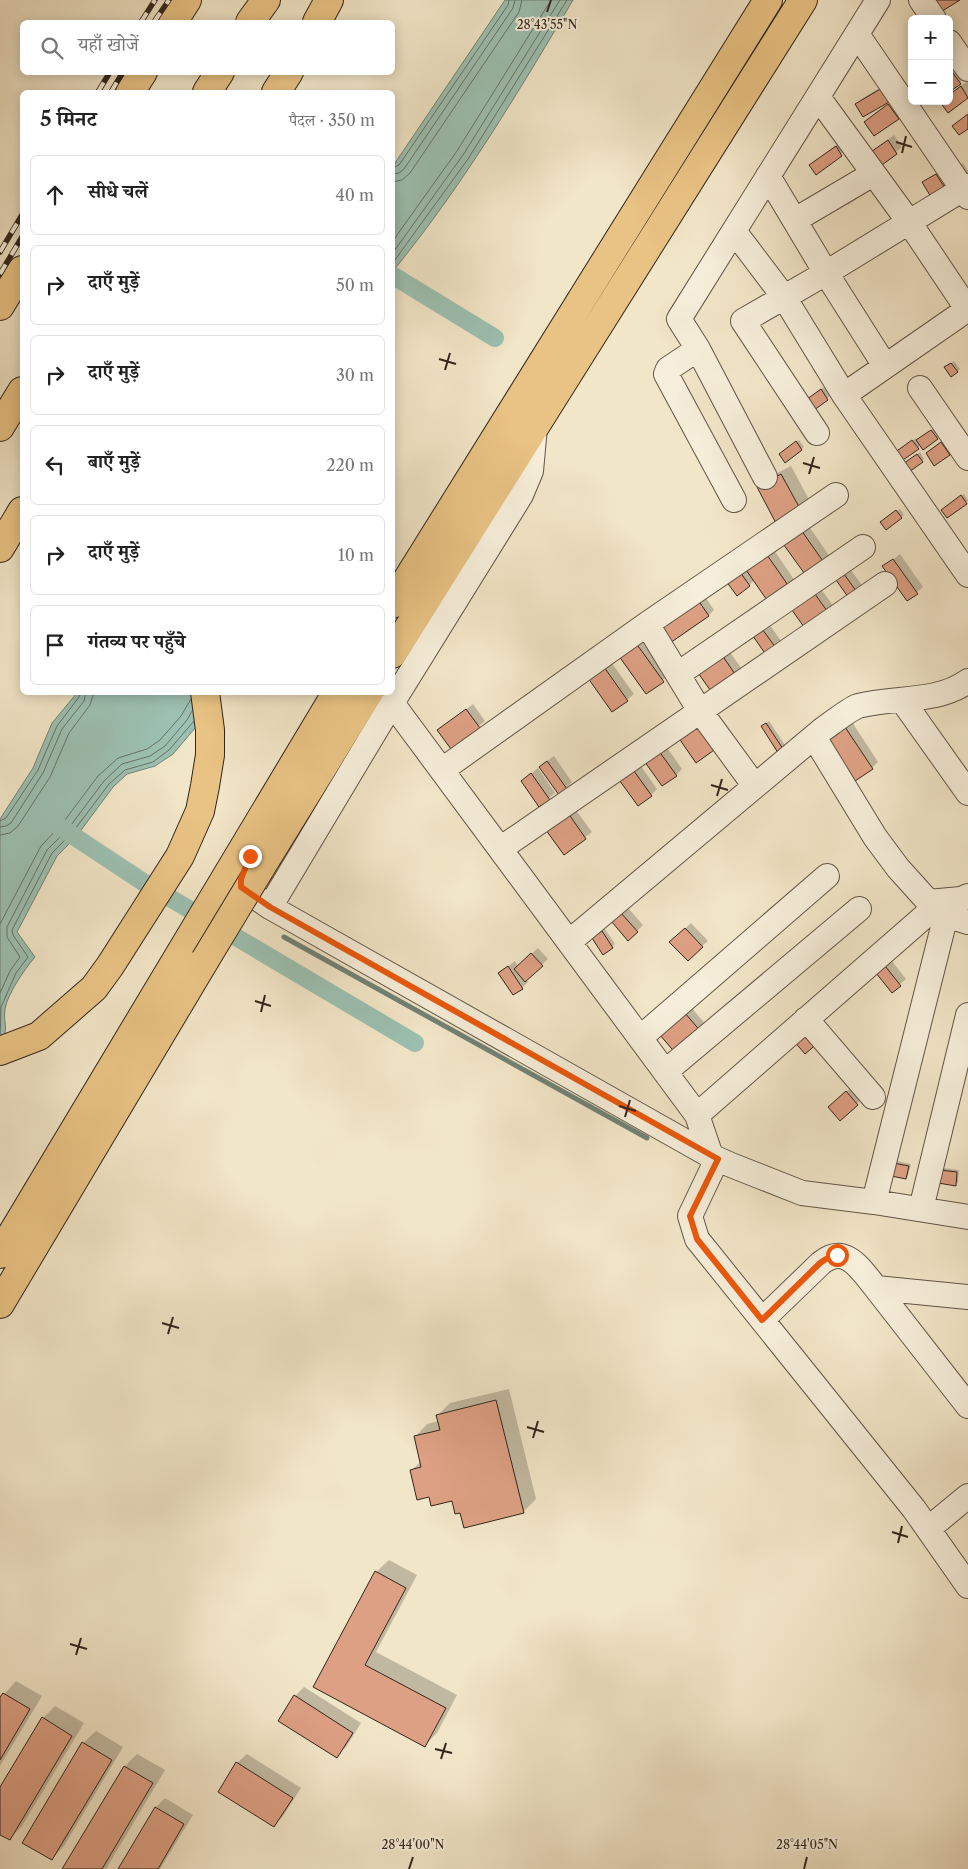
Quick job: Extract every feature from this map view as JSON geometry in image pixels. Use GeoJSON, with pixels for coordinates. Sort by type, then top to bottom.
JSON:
{"type":"FeatureCollection","features":[{"type":"Feature","properties":{"kind":"main road"},"geometry":{"type":"LineString","coordinates":[[174,20],[187,0]]}},
{"type":"Feature","properties":{"kind":"main road"},"geometry":{"type":"LineString","coordinates":[[318,20],[329,0]]}},
{"type":"Feature","properties":{"kind":"main road"},"geometry":{"type":"LineString","coordinates":[[395,599],[768,0]]}},
{"type":"Feature","properties":{"kind":"main road"},"geometry":{"type":"LineString","coordinates":[[395,649],[803,0]]}},
{"type":"Feature","properties":{"kind":"main road"},"geometry":{"type":"LineString","coordinates":[[131,90],[141,75]]}},
{"type":"Feature","properties":{"kind":"main road"},"geometry":{"type":"LineString","coordinates":[[208,90],[218,75]]}},
{"type":"Feature","properties":{"kind":"main road"},"geometry":{"type":"LineString","coordinates":[[277,90],[287,75]]}},
{"type":"Feature","properties":{"kind":"main road"},"geometry":{"type":"LineString","coordinates":[[0,306],[20,273]]}},
{"type":"Feature","properties":{"kind":"main road"},"geometry":{"type":"LineString","coordinates":[[0,427],[20,393]]}},
{"type":"Feature","properties":{"kind":"main road"},"geometry":{"type":"LineString","coordinates":[[0,548],[20,513]]}},
{"type":"Feature","properties":{"kind":"main road"},"geometry":{"type":"LineString","coordinates":[[0,1052],[40,1036],[94,988],[180,856],[200,811],[206,786],[210,738],[205,695]]}},
{"type":"Feature","properties":{"kind":"main road"},"geometry":{"type":"LineString","coordinates":[[0,1254],[335,695]]}},
{"type":"Feature","properties":{"kind":"main road"},"geometry":{"type":"LineString","coordinates":[[0,1304],[260,869],[380,698]]}},
{"type":"Feature","properties":{"kind":"street"},"geometry":{"type":"LineString","coordinates":[[325,20],[340,0]]}},
{"type":"Feature","properties":{"kind":"street"},"geometry":{"type":"LineString","coordinates":[[765,477],[698,349],[679,319],[878,0]]}},
{"type":"Feature","properties":{"kind":"street"},"geometry":{"type":"LineString","coordinates":[[921,0],[931,15]]}},
{"type":"Feature","properties":{"kind":"street"},"geometry":{"type":"LineString","coordinates":[[817,433],[744,320],[909,222],[966,191],[857,34]]}},
{"type":"Feature","properties":{"kind":"street"},"geometry":{"type":"LineString","coordinates":[[953,48],[968,69]]}},
{"type":"Feature","properties":{"kind":"street"},"geometry":{"type":"LineString","coordinates":[[818,97],[909,222],[968,309],[844,395]]}},
{"type":"Feature","properties":{"kind":"street"},"geometry":{"type":"LineString","coordinates":[[795,220],[873,174]]}},
{"type":"Feature","properties":{"kind":"street"},"geometry":{"type":"LineString","coordinates":[[768,176],[885,366]]}},
{"type":"Feature","properties":{"kind":"street"},"geometry":{"type":"LineString","coordinates":[[734,231],[784,296],[844,395],[968,576]]}},
{"type":"Feature","properties":{"kind":"street"},"geometry":{"type":"LineString","coordinates":[[698,349],[668,369],[666,374],[734,500]]}},
{"type":"Feature","properties":{"kind":"street"},"geometry":{"type":"LineString","coordinates":[[920,388],[967,455]]}},
{"type":"Feature","properties":{"kind":"street"},"geometry":{"type":"LineString","coordinates":[[395,676],[521,495],[531,471],[535,428]]}},
{"type":"Feature","properties":{"kind":"street"},"geometry":{"type":"LineString","coordinates":[[442,770],[647,624],[836,495]]}},
{"type":"Feature","properties":{"kind":"street"},"geometry":{"type":"LineString","coordinates":[[678,674],[863,547]]}},
{"type":"Feature","properties":{"kind":"street"},"geometry":{"type":"LineString","coordinates":[[500,849],[885,584]]}},
{"type":"Feature","properties":{"kind":"street"},"geometry":{"type":"LineString","coordinates":[[647,624],[700,710],[754,785]]}},
{"type":"Feature","properties":{"kind":"street"},"geometry":{"type":"LineString","coordinates":[[568,942],[754,785],[814,737],[857,707],[965,689]]}},
{"type":"Feature","properties":{"kind":"street"},"geometry":{"type":"LineString","coordinates":[[270,907],[380,698],[442,770],[697,1115],[720,1165],[695,1222],[697,1239],[914,1509],[968,1586]]}},
{"type":"Feature","properties":{"kind":"street"},"geometry":{"type":"LineString","coordinates":[[902,700],[968,793]]}},
{"type":"Feature","properties":{"kind":"street"},"geometry":{"type":"LineString","coordinates":[[814,737],[875,837],[898,868],[944,912]]}},
{"type":"Feature","properties":{"kind":"street"},"geometry":{"type":"LineString","coordinates":[[250,838],[250,856],[240,883],[241,887],[270,907],[720,1165],[802,1194],[874,1202],[968,1217]]}},
{"type":"Feature","properties":{"kind":"street"},"geometry":{"type":"LineString","coordinates":[[640,1038],[827,876]]}},
{"type":"Feature","properties":{"kind":"street"},"geometry":{"type":"LineString","coordinates":[[697,1115],[806,1020],[944,912],[968,896]]}},
{"type":"Feature","properties":{"kind":"street"},"geometry":{"type":"LineString","coordinates":[[665,1072],[859,909]]}},
{"type":"Feature","properties":{"kind":"street"},"geometry":{"type":"LineString","coordinates":[[874,1202],[944,912]]}},
{"type":"Feature","properties":{"kind":"street"},"geometry":{"type":"LineString","coordinates":[[921,1210],[968,1015]]}},
{"type":"Feature","properties":{"kind":"street"},"geometry":{"type":"LineString","coordinates":[[806,1020],[873,1097]]}},
{"type":"Feature","properties":{"kind":"street"},"geometry":{"type":"LineString","coordinates":[[762,1320],[820,1263],[837,1255],[847,1257],[856,1264],[876,1288],[968,1406]]}},
{"type":"Feature","properties":{"kind":"street"},"geometry":{"type":"LineString","coordinates":[[876,1288],[968,1297]]}},
{"type":"Feature","properties":{"kind":"street"},"geometry":{"type":"LineString","coordinates":[[928,1529],[968,1496]]}},
{"type":"Feature","properties":{"kind":"water"},"geometry":{"type":"Polygon","coordinates":[[[505,0],[573,0],[488,139],[442,207],[395,268],[395,163],[505,0]]]}},
{"type":"Feature","properties":{"kind":"water"},"geometry":{"type":"Polygon","coordinates":[[[75,695],[215,695],[196,727],[173,754],[155,766],[127,774],[113,787],[76,837],[57,856],[17,932],[35,957],[21,975],[9,996],[5,1009],[5,1034],[0,1044],[0,819],[33,768],[52,723],[75,695]]]}},
{"type":"Feature","properties":{"kind":"building"},"geometry":{"type":"Polygon","coordinates":[[[932,0],[960,0],[939,13],[932,0]]]}},
{"type":"Feature","properties":{"kind":"building"},"geometry":{"type":"Polygon","coordinates":[[[953,73],[961,84],[953,89],[953,73]]]}},
{"type":"Feature","properties":{"kind":"building"},"geometry":{"type":"Polygon","coordinates":[[[961,86],[968,98],[948,113],[942,105],[953,105],[953,92],[961,86]]]}},
{"type":"Feature","properties":{"kind":"building"},"geometry":{"type":"Polygon","coordinates":[[[882,88],[889,102],[863,117],[855,104],[882,88]]]}},
{"type":"Feature","properties":{"kind":"building"},"geometry":{"type":"Polygon","coordinates":[[[888,104],[899,119],[874,136],[864,122],[888,104]]]}},
{"type":"Feature","properties":{"kind":"building"},"geometry":{"type":"Polygon","coordinates":[[[968,114],[968,129],[959,135],[952,126],[968,114]]]}},
{"type":"Feature","properties":{"kind":"building"},"geometry":{"type":"Polygon","coordinates":[[[888,140],[897,154],[875,170],[865,156],[888,140]]]}},
{"type":"Feature","properties":{"kind":"building"},"geometry":{"type":"Polygon","coordinates":[[[836,146],[842,156],[816,175],[809,165],[836,146]]]}},
{"type":"Feature","properties":{"kind":"building"},"geometry":{"type":"Polygon","coordinates":[[[936,174],[945,188],[931,197],[922,182],[936,174]]]}},
{"type":"Feature","properties":{"kind":"building"},"geometry":{"type":"Polygon","coordinates":[[[951,363],[958,372],[951,377],[944,367],[951,363]]]}},
{"type":"Feature","properties":{"kind":"building"},"geometry":{"type":"Polygon","coordinates":[[[821,389],[828,400],[810,413],[803,402],[821,389]]]}},
{"type":"Feature","properties":{"kind":"building"},"geometry":{"type":"Polygon","coordinates":[[[931,430],[938,439],[923,450],[916,440],[931,430]]]}},
{"type":"Feature","properties":{"kind":"building"},"geometry":{"type":"Polygon","coordinates":[[[912,440],[919,449],[900,462],[894,453],[912,440]]]}},
{"type":"Feature","properties":{"kind":"building"},"geometry":{"type":"Polygon","coordinates":[[[796,441],[802,450],[785,463],[779,454],[796,441]]]}},
{"type":"Feature","properties":{"kind":"building"},"geometry":{"type":"Polygon","coordinates":[[[941,442],[950,455],[934,466],[926,453],[941,442]]]}},
{"type":"Feature","properties":{"kind":"building"},"geometry":{"type":"Polygon","coordinates":[[[917,454],[923,462],[906,474],[900,466],[917,454]]]}},
{"type":"Feature","properties":{"kind":"building"},"geometry":{"type":"Polygon","coordinates":[[[781,474],[803,514],[778,527],[757,487],[781,474]]]}},
{"type":"Feature","properties":{"kind":"building"},"geometry":{"type":"Polygon","coordinates":[[[961,495],[967,504],[947,518],[941,510],[961,495]]]}},
{"type":"Feature","properties":{"kind":"building"},"geometry":{"type":"Polygon","coordinates":[[[896,510],[902,518],[886,530],[880,522],[896,510]]]}},
{"type":"Feature","properties":{"kind":"building"},"geometry":{"type":"Polygon","coordinates":[[[799,527],[825,564],[807,577],[781,541],[799,527]]]}},
{"type":"Feature","properties":{"kind":"building"},"geometry":{"type":"Polygon","coordinates":[[[765,552],[790,588],[769,603],[744,567],[765,552]]]}},
{"type":"Feature","properties":{"kind":"building"},"geometry":{"type":"Polygon","coordinates":[[[893,559],[918,594],[907,601],[882,566],[893,559]]]}},
{"type":"Feature","properties":{"kind":"building"},"geometry":{"type":"Polygon","coordinates":[[[839,567],[859,595],[851,601],[831,573],[839,567]]]}},
{"type":"Feature","properties":{"kind":"building"},"geometry":{"type":"Polygon","coordinates":[[[740,572],[750,586],[737,596],[726,581],[740,572]]]}},
{"type":"Feature","properties":{"kind":"building"},"geometry":{"type":"Polygon","coordinates":[[[810,587],[832,618],[809,634],[787,603],[810,587]]]}},
{"type":"Feature","properties":{"kind":"building"},"geometry":{"type":"Polygon","coordinates":[[[696,597],[709,616],[670,643],[657,624],[696,597]]]}},
{"type":"Feature","properties":{"kind":"building"},"geometry":{"type":"Polygon","coordinates":[[[757,622],[779,652],[769,659],[748,629],[757,622]]]}},
{"type":"Feature","properties":{"kind":"building"},"geometry":{"type":"Polygon","coordinates":[[[633,639],[664,682],[646,694],[616,652],[633,639]]]}},
{"type":"Feature","properties":{"kind":"building"},"geometry":{"type":"Polygon","coordinates":[[[718,649],[739,680],[715,697],[694,667],[718,649]]]}},
{"type":"Feature","properties":{"kind":"building"},"geometry":{"type":"Polygon","coordinates":[[[599,660],[628,701],[612,712],[583,671],[599,660]]]}},
{"type":"Feature","properties":{"kind":"building"},"geometry":{"type":"Polygon","coordinates":[[[466,709],[480,728],[451,749],[437,730],[466,709]]]}},
{"type":"Feature","properties":{"kind":"building"},"geometry":{"type":"Polygon","coordinates":[[[696,719],[717,748],[696,763],[676,734],[696,719]]]}},
{"type":"Feature","properties":{"kind":"building"},"geometry":{"type":"Polygon","coordinates":[[[766,723],[785,752],[780,756],[761,726],[766,723]]]}},
{"type":"Feature","properties":{"kind":"building"},"geometry":{"type":"Polygon","coordinates":[[[845,727],[873,769],[855,781],[827,739],[845,727]]]}},
{"type":"Feature","properties":{"kind":"building"},"geometry":{"type":"Polygon","coordinates":[[[656,747],[677,776],[662,786],[642,758],[656,747]]]}},
{"type":"Feature","properties":{"kind":"building"},"geometry":{"type":"Polygon","coordinates":[[[547,761],[567,789],[559,795],[539,767],[547,761]]]}},
{"type":"Feature","properties":{"kind":"building"},"geometry":{"type":"Polygon","coordinates":[[[631,767],[652,796],[638,806],[617,777],[631,767]]]}},
{"type":"Feature","properties":{"kind":"building"},"geometry":{"type":"Polygon","coordinates":[[[531,773],[550,800],[539,807],[521,781],[531,773]]]}},
{"type":"Feature","properties":{"kind":"building"},"geometry":{"type":"Polygon","coordinates":[[[566,810],[586,839],[564,855],[543,826],[566,810]]]}},
{"type":"Feature","properties":{"kind":"building"},"geometry":{"type":"Polygon","coordinates":[[[621,913],[638,932],[628,941],[612,922],[621,913]]]}},
{"type":"Feature","properties":{"kind":"building"},"geometry":{"type":"Polygon","coordinates":[[[685,928],[703,947],[688,961],[669,942],[685,928]]]}},
{"type":"Feature","properties":{"kind":"building"},"geometry":{"type":"Polygon","coordinates":[[[602,931],[613,948],[603,955],[592,938],[602,931]]]}},
{"type":"Feature","properties":{"kind":"building"},"geometry":{"type":"Polygon","coordinates":[[[531,953],[543,966],[525,982],[514,969],[531,953]]]}},
{"type":"Feature","properties":{"kind":"building"},"geometry":{"type":"Polygon","coordinates":[[[881,961],[901,986],[892,993],[872,968],[881,961]]]}},
{"type":"Feature","properties":{"kind":"building"},"geometry":{"type":"Polygon","coordinates":[[[508,966],[523,989],[513,995],[498,973],[508,966]]]}},
{"type":"Feature","properties":{"kind":"building"},"geometry":{"type":"Polygon","coordinates":[[[679,1006],[702,1033],[677,1055],[654,1028],[679,1006]]]}},
{"type":"Feature","properties":{"kind":"building"},"geometry":{"type":"Polygon","coordinates":[[[806,1028],[819,1042],[805,1054],[793,1040],[806,1028]]]}},
{"type":"Feature","properties":{"kind":"building"},"geometry":{"type":"Polygon","coordinates":[[[846,1091],[858,1105],[840,1121],[828,1107],[846,1091]]]}},
{"type":"Feature","properties":{"kind":"building"},"geometry":{"type":"Polygon","coordinates":[[[893,1163],[909,1166],[906,1179],[891,1176],[893,1163]]]}},
{"type":"Feature","properties":{"kind":"building"},"geometry":{"type":"Polygon","coordinates":[[[940,1170],[957,1172],[956,1186],[938,1183],[940,1170]]]}},
{"type":"Feature","properties":{"kind":"building"},"geometry":{"type":"Polygon","coordinates":[[[496,1400],[524,1513],[464,1528],[460,1513],[455,1514],[452,1501],[431,1506],[429,1497],[417,1500],[410,1470],[421,1467],[414,1436],[440,1430],[436,1415],[496,1400]]]}},
{"type":"Feature","properties":{"kind":"building"},"geometry":{"type":"Polygon","coordinates":[[[375,1571],[406,1588],[365,1665],[446,1708],[425,1747],[313,1687],[375,1571]]]}},
{"type":"Feature","properties":{"kind":"building"},"geometry":{"type":"Polygon","coordinates":[[[3,1693],[30,1709],[0,1760],[0,1697],[3,1693]]]}},
{"type":"Feature","properties":{"kind":"building"},"geometry":{"type":"Polygon","coordinates":[[[294,1695],[353,1733],[337,1758],[278,1721],[294,1695]]]}},
{"type":"Feature","properties":{"kind":"building"},"geometry":{"type":"Polygon","coordinates":[[[42,1717],[72,1736],[10,1840],[0,1835],[0,1787],[42,1717]]]}},
{"type":"Feature","properties":{"kind":"building"},"geometry":{"type":"Polygon","coordinates":[[[82,1742],[112,1760],[52,1860],[22,1843],[82,1742]]]}},
{"type":"Feature","properties":{"kind":"building"},"geometry":{"type":"Polygon","coordinates":[[[236,1762],[293,1798],[274,1827],[218,1792],[236,1762]]]}},
{"type":"Feature","properties":{"kind":"building"},"geometry":{"type":"Polygon","coordinates":[[[124,1766],[153,1783],[102,1869],[62,1869],[124,1766]]]}},
{"type":"Feature","properties":{"kind":"building"},"geometry":{"type":"Polygon","coordinates":[[[155,1807],[184,1824],[158,1869],[118,1869],[155,1807]]]}},
{"type":"Feature","properties":{"kind":"waterway"},"geometry":{"type":"LineString","coordinates":[[395,277],[495,338]]}},
{"type":"Feature","properties":{"kind":"waterway"},"geometry":{"type":"LineString","coordinates":[[57,825],[143,882],[415,1043]]}},
{"type":"Feature","properties":{"kind":"waterway"},"geometry":{"type":"LineString","coordinates":[[284,937],[647,1138]]}},
{"type":"Feature","properties":{"kind":"railway"},"geometry":{"type":"LineString","coordinates":[[142,20],[155,0]]}},
{"type":"Feature","properties":{"kind":"railway"},"geometry":{"type":"LineString","coordinates":[[155,20],[169,0]]}},
{"type":"Feature","properties":{"kind":"railway"},"geometry":{"type":"LineString","coordinates":[[99,90],[108,75]]}},
{"type":"Feature","properties":{"kind":"railway"},"geometry":{"type":"LineString","coordinates":[[112,90],[121,75]]}},
{"type":"Feature","properties":{"kind":"railway"},"geometry":{"type":"LineString","coordinates":[[0,252],[20,218]]}},
{"type":"Feature","properties":{"kind":"railway"},"geometry":{"type":"LineString","coordinates":[[0,274],[20,240]]}},
{"type":"Feature","properties":{"kind":"route"},"geometry":{"type":"LineString","coordinates":[[250,856],[241,879],[241,887],[270,907],[718,1159],[690,1216],[693,1229],[697,1239],[762,1320],[820,1263],[837,1255]]}}]}
